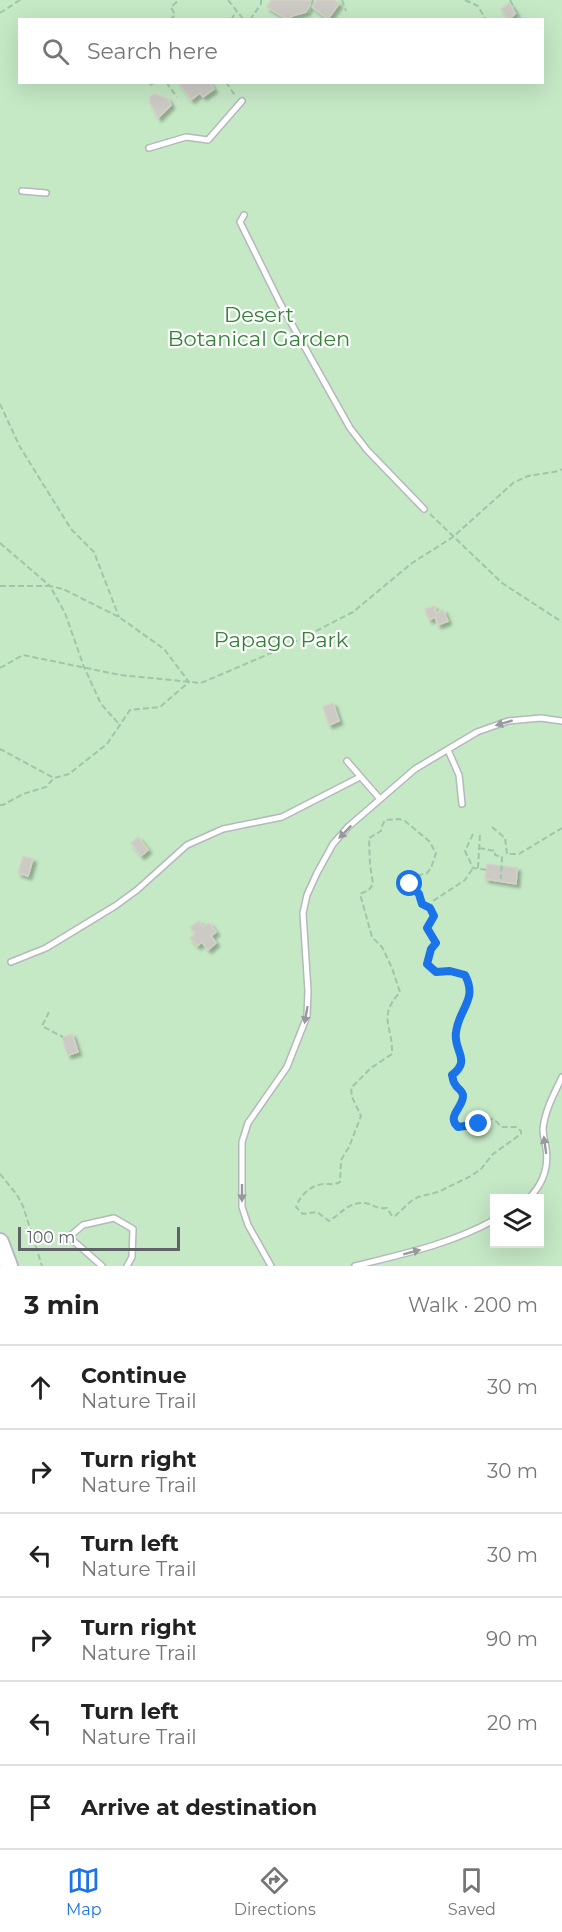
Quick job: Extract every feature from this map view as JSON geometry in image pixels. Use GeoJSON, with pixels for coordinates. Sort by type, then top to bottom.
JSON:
{"type":"FeatureCollection","features":[{"type":"Feature","properties":{"kind":"main road"},"geometry":{"type":"LineString","coordinates":[[0,1242],[9,1266]]}},
{"type":"Feature","properties":{"kind":"lane"},"geometry":{"type":"LineString","coordinates":[[149,148],[186,137],[208,143],[239,99]]}},
{"type":"Feature","properties":{"kind":"lane"},"geometry":{"type":"LineString","coordinates":[[22,191],[46,193]]}},
{"type":"Feature","properties":{"kind":"lane"},"geometry":{"type":"LineString","coordinates":[[244,215],[240,222],[280,303],[340,412],[367,450],[424,509]]}},
{"type":"Feature","properties":{"kind":"lane"},"geometry":{"type":"LineString","coordinates":[[271,1266],[248,1225],[242,1207],[242,1142],[248,1123],[287,1067],[307,1016],[308,991],[303,924],[307,896],[317,873],[333,844],[348,827],[415,769],[477,732],[508,721],[541,718],[562,721]]}},
{"type":"Feature","properties":{"kind":"lane"},"geometry":{"type":"LineString","coordinates":[[448,750],[459,776],[462,804]]}},
{"type":"Feature","properties":{"kind":"lane"},"geometry":{"type":"LineString","coordinates":[[347,761],[380,799]]}},
{"type":"Feature","properties":{"kind":"lane"},"geometry":{"type":"LineString","coordinates":[[11,962],[46,948],[115,906],[137,890],[188,845],[223,830],[282,817],[360,777]]}},
{"type":"Feature","properties":{"kind":"lane"},"geometry":{"type":"LineString","coordinates":[[533,1194],[539,1188],[547,1162],[543,1132],[547,1108],[562,1077]]}},
{"type":"Feature","properties":{"kind":"lane"},"geometry":{"type":"LineString","coordinates":[[102,1266],[69,1237],[82,1225],[114,1218],[133,1229],[132,1257],[127,1266]]}},
{"type":"Feature","properties":{"kind":"lane"},"geometry":{"type":"LineString","coordinates":[[355,1266],[438,1244],[490,1222]]}},
{"type":"Feature","properties":{"kind":"path"},"geometry":{"type":"LineString","coordinates":[[0,13],[21,0]]}},
{"type":"Feature","properties":{"kind":"path"},"geometry":{"type":"LineString","coordinates":[[174,18],[171,7],[179,0]]}},
{"type":"Feature","properties":{"kind":"path"},"geometry":{"type":"LineString","coordinates":[[228,0],[242,18]]}},
{"type":"Feature","properties":{"kind":"path"},"geometry":{"type":"LineString","coordinates":[[251,18],[261,0]]}},
{"type":"Feature","properties":{"kind":"path"},"geometry":{"type":"LineString","coordinates":[[309,13],[313,0]]}},
{"type":"Feature","properties":{"kind":"path"},"geometry":{"type":"LineString","coordinates":[[342,0],[346,11]]}},
{"type":"Feature","properties":{"kind":"path"},"geometry":{"type":"LineString","coordinates":[[465,0],[478,6],[485,18]]}},
{"type":"Feature","properties":{"kind":"path"},"geometry":{"type":"LineString","coordinates":[[510,0],[520,18]]}},
{"type":"Feature","properties":{"kind":"path"},"geometry":{"type":"LineString","coordinates":[[232,18],[237,11]]}},
{"type":"Feature","properties":{"kind":"path"},"geometry":{"type":"LineString","coordinates":[[172,18],[175,15]]}},
{"type":"Feature","properties":{"kind":"path"},"geometry":{"type":"LineString","coordinates":[[167,84],[177,97]]}},
{"type":"Feature","properties":{"kind":"path"},"geometry":{"type":"LineString","coordinates":[[228,84],[239,99]]}},
{"type":"Feature","properties":{"kind":"path"},"geometry":{"type":"LineString","coordinates":[[0,404],[20,447],[65,520],[94,552],[119,617]]}},
{"type":"Feature","properties":{"kind":"path"},"geometry":{"type":"LineString","coordinates":[[0,668],[23,655],[120,675],[201,683],[273,652],[353,612],[412,563],[453,537],[513,483],[528,476],[561,471]]}},
{"type":"Feature","properties":{"kind":"path"},"geometry":{"type":"LineString","coordinates":[[424,509],[502,584],[562,622]]}},
{"type":"Feature","properties":{"kind":"path"},"geometry":{"type":"LineString","coordinates":[[0,543],[50,586],[65,613],[84,667],[101,704],[120,725]]}},
{"type":"Feature","properties":{"kind":"path"},"geometry":{"type":"LineString","coordinates":[[0,586],[50,586],[119,617],[164,649],[189,682]]}},
{"type":"Feature","properties":{"kind":"path"},"geometry":{"type":"LineString","coordinates":[[0,805],[23,794],[46,787],[54,778],[69,774],[107,744],[130,710],[160,707],[189,682]]}},
{"type":"Feature","properties":{"kind":"path"},"geometry":{"type":"LineString","coordinates":[[0,749],[54,778]]}},
{"type":"Feature","properties":{"kind":"path"},"geometry":{"type":"LineString","coordinates":[[430,908],[422,904],[419,894],[410,884],[413,877],[427,873],[431,868],[436,853],[433,845],[405,821],[385,820],[381,831],[369,838],[373,884],[369,890],[360,894],[372,937],[380,943],[399,984],[400,992],[392,1001],[386,1014],[392,1054],[371,1068],[351,1088],[352,1097],[361,1116],[341,1160],[340,1182],[334,1185],[323,1184],[303,1194],[296,1207],[303,1214],[317,1212],[329,1221],[346,1208],[363,1203],[371,1204],[378,1209],[387,1208],[392,1216],[395,1216],[418,1197],[438,1192],[471,1176],[481,1169],[493,1154],[512,1143],[521,1134],[516,1127],[501,1127],[492,1119],[458,1127],[453,1118],[463,1098],[462,1092],[454,1084],[452,1075],[460,1069],[462,1063],[455,1038],[456,1029],[470,999],[470,991],[465,975],[450,971],[436,972],[427,964],[431,949],[436,943],[427,928],[434,918],[430,908],[433,902],[465,880],[472,868]]}},
{"type":"Feature","properties":{"kind":"path"},"geometry":{"type":"LineString","coordinates":[[492,827],[505,838],[507,854],[513,855],[538,844],[562,828]]}},
{"type":"Feature","properties":{"kind":"path"},"geometry":{"type":"LineString","coordinates":[[472,868],[465,851],[473,834]]}},
{"type":"Feature","properties":{"kind":"path"},"geometry":{"type":"LineString","coordinates":[[478,868],[480,834]]}},
{"type":"Feature","properties":{"kind":"path"},"geometry":{"type":"LineString","coordinates":[[478,848],[495,851],[495,855],[502,857],[501,879]]}},
{"type":"Feature","properties":{"kind":"path"},"geometry":{"type":"LineString","coordinates":[[472,868],[488,870]]}},
{"type":"Feature","properties":{"kind":"path"},"geometry":{"type":"LineString","coordinates":[[49,1012],[42,1026],[63,1036]]}},
{"type":"Feature","properties":{"kind":"path"},"geometry":{"type":"LineString","coordinates":[[0,1174],[23,1206],[42,1266]]}},
{"type":"Feature","properties":{"kind":"green space","name":"Papago Park"},"geometry":{"type":"Polygon","coordinates":[[[0,0],[562,0],[562,1266],[0,1266],[0,0]]]}},
{"type":"Feature","properties":{"kind":"building"},"geometry":{"type":"Polygon","coordinates":[[[271,0],[313,0],[306,12],[290,18],[285,18],[267,7],[271,0]]]}},
{"type":"Feature","properties":{"kind":"building"},"geometry":{"type":"Polygon","coordinates":[[[317,0],[334,0],[339,4],[329,18],[312,7],[317,0]]]}},
{"type":"Feature","properties":{"kind":"building"},"geometry":{"type":"Polygon","coordinates":[[[509,3],[516,13],[508,18],[501,9],[509,3]]]}},
{"type":"Feature","properties":{"kind":"building"},"geometry":{"type":"Polygon","coordinates":[[[179,84],[210,84],[214,89],[203,97],[200,93],[191,100],[179,84]]]}},
{"type":"Feature","properties":{"kind":"building"},"geometry":{"type":"Polygon","coordinates":[[[154,94],[168,99],[171,105],[158,118],[150,103],[150,97],[154,94]]]}},
{"type":"Feature","properties":{"kind":"building"},"geometry":{"type":"Polygon","coordinates":[[[434,606],[436,613],[443,610],[448,621],[438,625],[435,617],[429,620],[425,609],[434,606]]]}},
{"type":"Feature","properties":{"kind":"building"},"geometry":{"type":"Polygon","coordinates":[[[333,703],[339,721],[329,725],[323,707],[333,703]]]}},
{"type":"Feature","properties":{"kind":"building"},"geometry":{"type":"Polygon","coordinates":[[[138,837],[148,850],[141,856],[131,843],[138,837]]]}},
{"type":"Feature","properties":{"kind":"building"},"geometry":{"type":"Polygon","coordinates":[[[23,856],[33,859],[28,876],[18,873],[23,856]]]}},
{"type":"Feature","properties":{"kind":"building"},"geometry":{"type":"Polygon","coordinates":[[[487,864],[517,868],[516,884],[485,879],[487,864]]]}},
{"type":"Feature","properties":{"kind":"building"},"geometry":{"type":"Polygon","coordinates":[[[199,921],[203,927],[209,923],[216,932],[211,936],[216,943],[208,950],[202,942],[197,946],[190,938],[195,934],[190,927],[199,921]]]}},
{"type":"Feature","properties":{"kind":"building"},"geometry":{"type":"Polygon","coordinates":[[[72,1034],[78,1052],[68,1055],[62,1038],[72,1034]]]}},
{"type":"Feature","properties":{"kind":"route"},"geometry":{"type":"LineString","coordinates":[[410,884],[419,894],[422,904],[430,908],[434,916],[427,928],[436,943],[431,949],[427,964],[436,972],[450,971],[465,975],[468,980],[470,999],[459,1019],[455,1038],[462,1063],[460,1069],[452,1075],[454,1084],[462,1092],[463,1098],[453,1118],[458,1127],[479,1124]]}},
{"type":"Feature","properties":{"kind":"park label","name":"Desert Botanical Garden"},"geometry":{"type":"Point","coordinates":[259,327]}}]}
